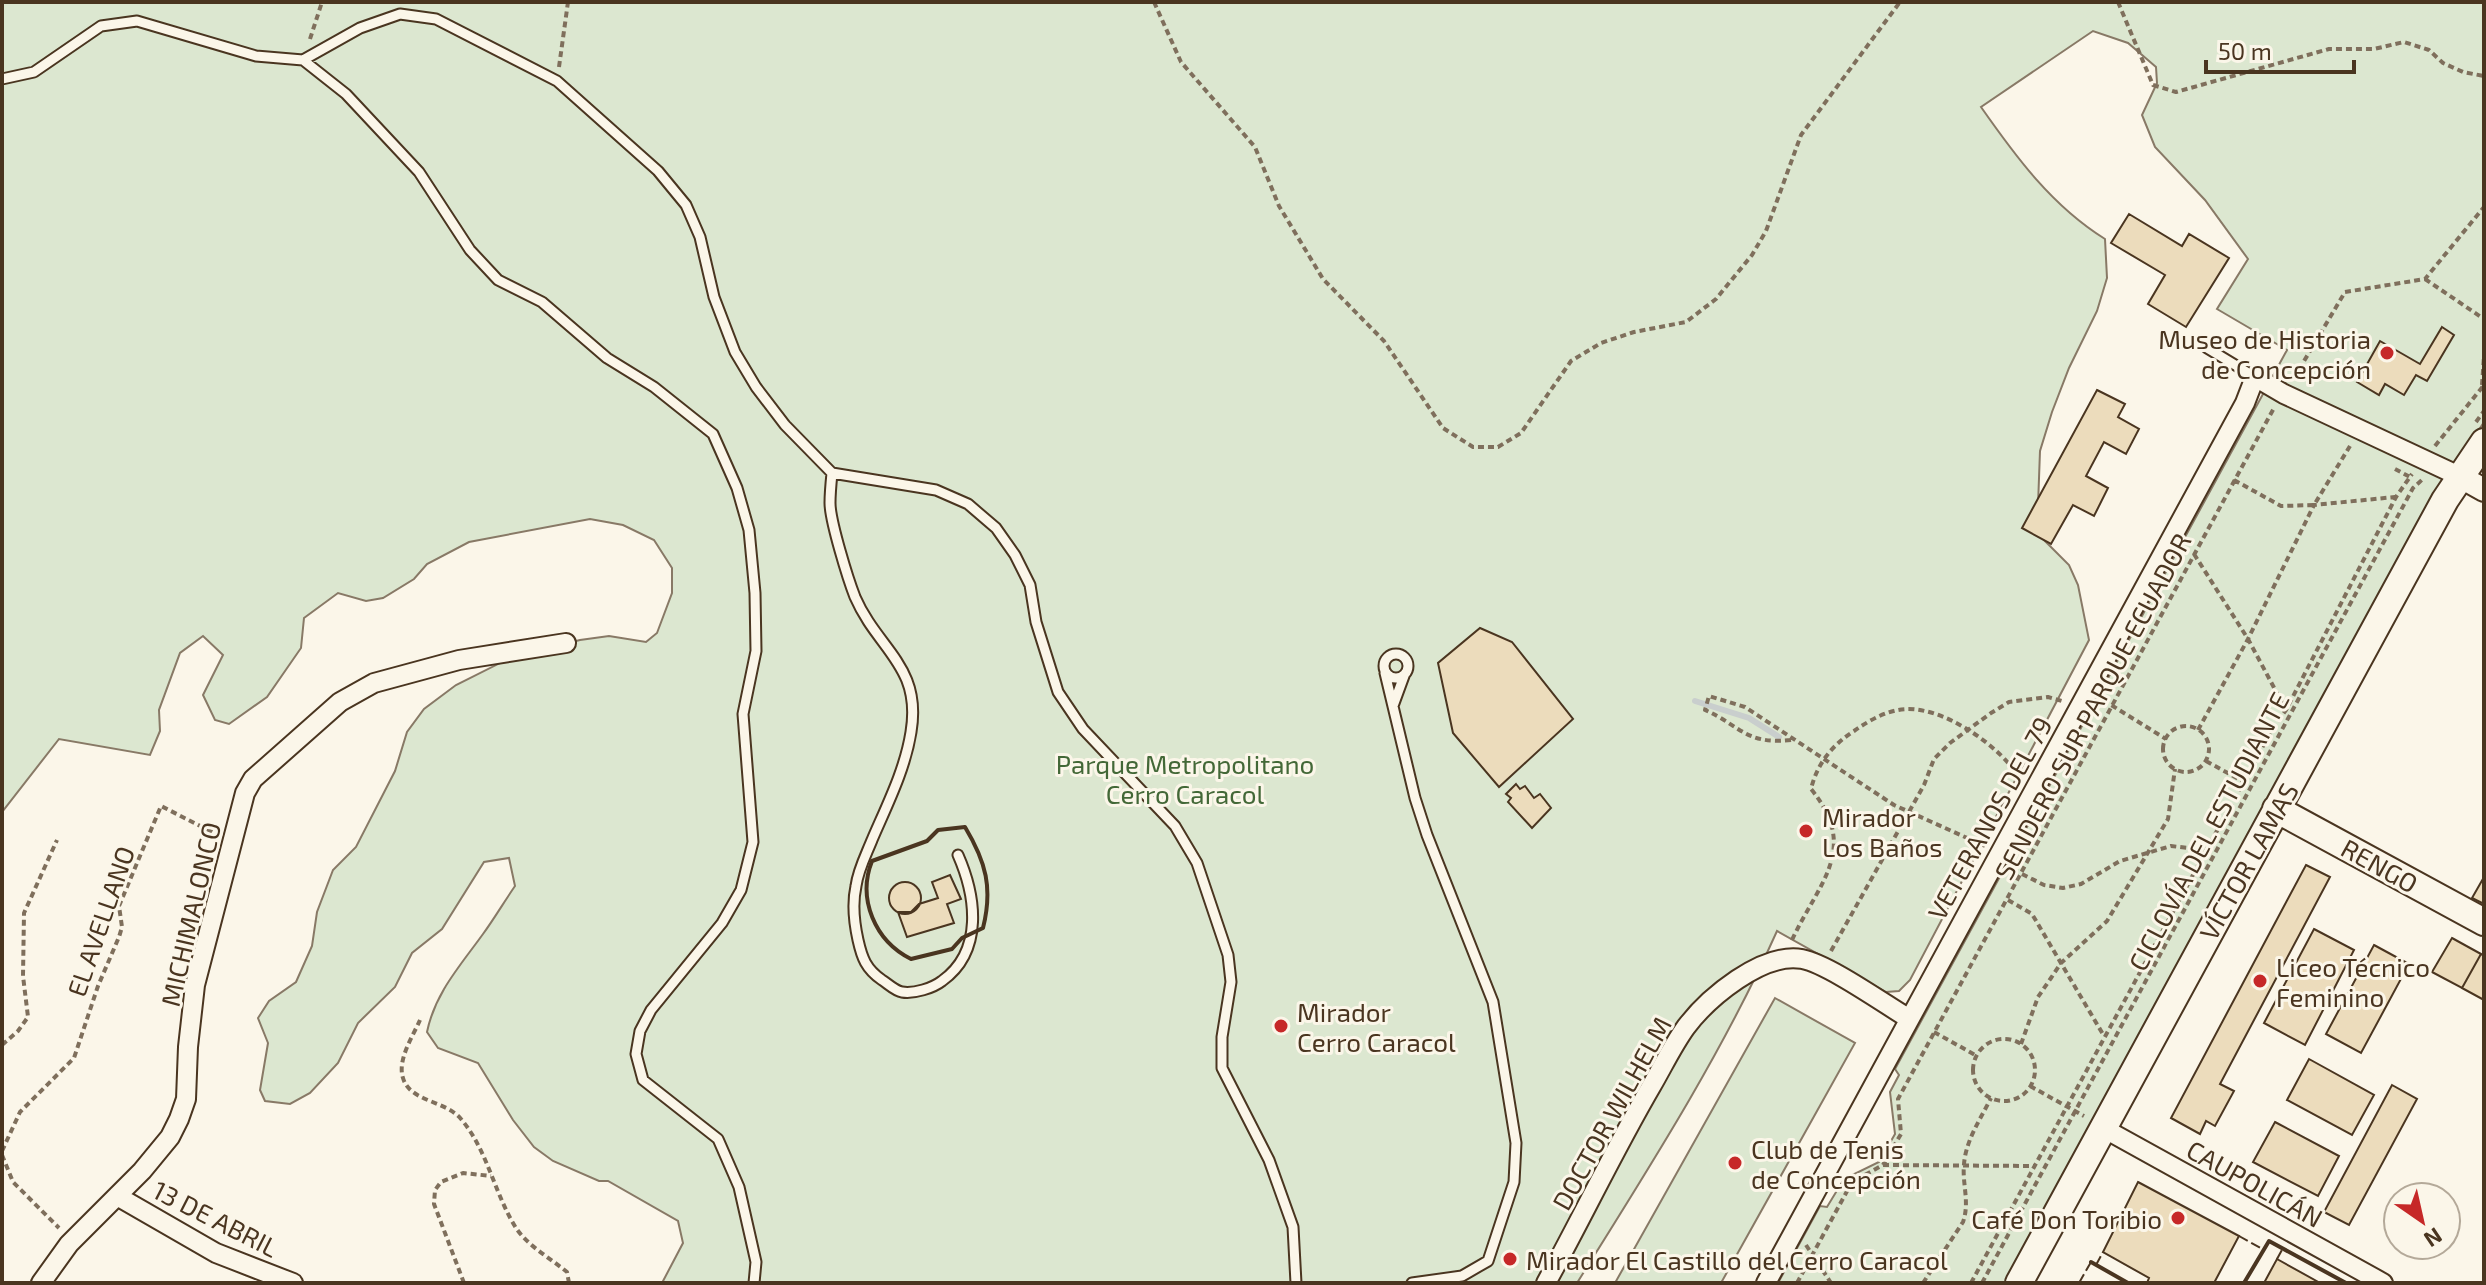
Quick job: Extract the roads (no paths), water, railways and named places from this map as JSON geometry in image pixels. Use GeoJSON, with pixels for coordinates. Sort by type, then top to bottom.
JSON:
{"type":"FeatureCollection","features":[{"type":"Feature","properties":{"kind":"main road","name":"VÍCTOR LAMAS"},"geometry":{"type":"LineString","coordinates":[[2019,1283],[2276,809],[2440,468],[2476,437]]}},
{"type":"Feature","properties":{"kind":"main road","name":"RENGO"},"geometry":{"type":"LineString","coordinates":[[2276,809],[2484,922]]}},
{"type":"Feature","properties":{"kind":"street"},"geometry":{"type":"LineString","coordinates":[[2255,377],[2284,394],[2484,490]]}},
{"type":"Feature","properties":{"kind":"street","name":"VETERANOS DEL 79"},"geometry":{"type":"LineString","coordinates":[[1766,1283],[2245,403],[2255,377]]}},
{"type":"Feature","properties":{"kind":"street","name":"MICHIMALONCO"},"geometry":{"type":"LineString","coordinates":[[41,1283],[72,1241],[142,1171],[170,1137],[183,1109],[195,985],[245,793],[253,779],[340,702],[374,683],[459,660],[566,643]]}},
{"type":"Feature","properties":{"kind":"street","name":"DOCTOR WILHELM"},"geometry":{"type":"LineString","coordinates":[[1546,1283],[1627,1127],[1684,1029],[1701,1009],[1729,985],[1761,967],[1783,960],[1801,959],[1821,967],[1908,1018]]}},
{"type":"Feature","properties":{"kind":"street","name":"CAUPOLICÁN"},"geometry":{"type":"LineString","coordinates":[[2103,1128],[2383,1283]]}},
{"type":"Feature","properties":{"kind":"street","name":"13 DE ABRIL"},"geometry":{"type":"LineString","coordinates":[[117,1196],[216,1253],[293,1283]]}},
{"type":"Feature","properties":{"kind":"lane"},"geometry":{"type":"LineString","coordinates":[[303,60],[360,28],[400,14],[436,19],[557,81],[658,171],[686,205],[700,237],[714,297],[735,352],[756,387],[785,425],[832,473],[936,490],[968,504],[996,528],[1015,555],[1030,585],[1036,622],[1058,692],[1083,729],[1175,826],[1197,863],[1228,955],[1231,982],[1222,1037],[1222,1068],[1269,1160],[1293,1227],[1296,1283]]}},
{"type":"Feature","properties":{"kind":"lane"},"geometry":{"type":"LineString","coordinates":[[2,79],[34,72],[101,26],[137,21],[256,56],[303,60],[346,94],[419,172],[470,250],[498,280],[542,302],[607,358],[654,387],[713,434],[737,488],[749,530],[756,651],[743,714],[753,842],[741,890],[722,923],[651,1010],[640,1031],[636,1054],[643,1080],[718,1139],[739,1187],[756,1262],[754,1283]]}},
{"type":"Feature","properties":{"kind":"lane"},"geometry":{"type":"LineString","coordinates":[[2207,348],[2255,377]]}},
{"type":"Feature","properties":{"kind":"lane"},"geometry":{"type":"LineString","coordinates":[[832,473],[830,506],[855,596],[870,624],[906,673],[913,697],[911,731],[903,765],[856,885],[853,916],[861,953],[869,971],[901,992],[937,986],[953,974],[968,954],[972,933],[971,903],[967,876],[958,855]]}},
{"type":"Feature","properties":{"kind":"lane"},"geometry":{"type":"LineString","coordinates":[[1393,706],[1408,666],[1406,660],[1395,654],[1384,664],[1385,673],[1415,798],[1493,1002],[1516,1143],[1514,1182],[1488,1261],[1462,1276],[1412,1283]]}},
{"type":"Feature","properties":{"kind":"lane"},"geometry":{"type":"LineString","coordinates":[[1385,673],[1396,679],[1404,676]]}},
{"type":"Feature","properties":{"kind":"waterway"},"geometry":{"type":"LineString","coordinates":[[1695,701],[1749,718],[1779,737]]}},
{"type":"Feature","properties":{"kind":"place","name":"Museo de Historia de Concepción"},"geometry":{"type":"Point","coordinates":[2387,353]}},
{"type":"Feature","properties":{"kind":"place","name":"Mirador Los Baños"},"geometry":{"type":"Point","coordinates":[1806,831]}},
{"type":"Feature","properties":{"kind":"place","name":"Liceo Técnico Feminino"},"geometry":{"type":"Point","coordinates":[2260,981]}},
{"type":"Feature","properties":{"kind":"place","name":"Mirador Cerro Caracol"},"geometry":{"type":"Point","coordinates":[1281,1026]}},
{"type":"Feature","properties":{"kind":"place","name":"Club de Tenis de Concepción"},"geometry":{"type":"Point","coordinates":[1735,1163]}},
{"type":"Feature","properties":{"kind":"place","name":"Café Don Toribio"},"geometry":{"type":"Point","coordinates":[2178,1218]}},
{"type":"Feature","properties":{"kind":"place","name":"Mirador El Castillo del Cerro Caracol"},"geometry":{"type":"Point","coordinates":[1510,1259]}},
{"type":"Feature","properties":{"kind":"park label","name":"Parque Metropolitano Cerro Caracol"},"geometry":{"type":"Point","coordinates":[1185,778]}}]}
